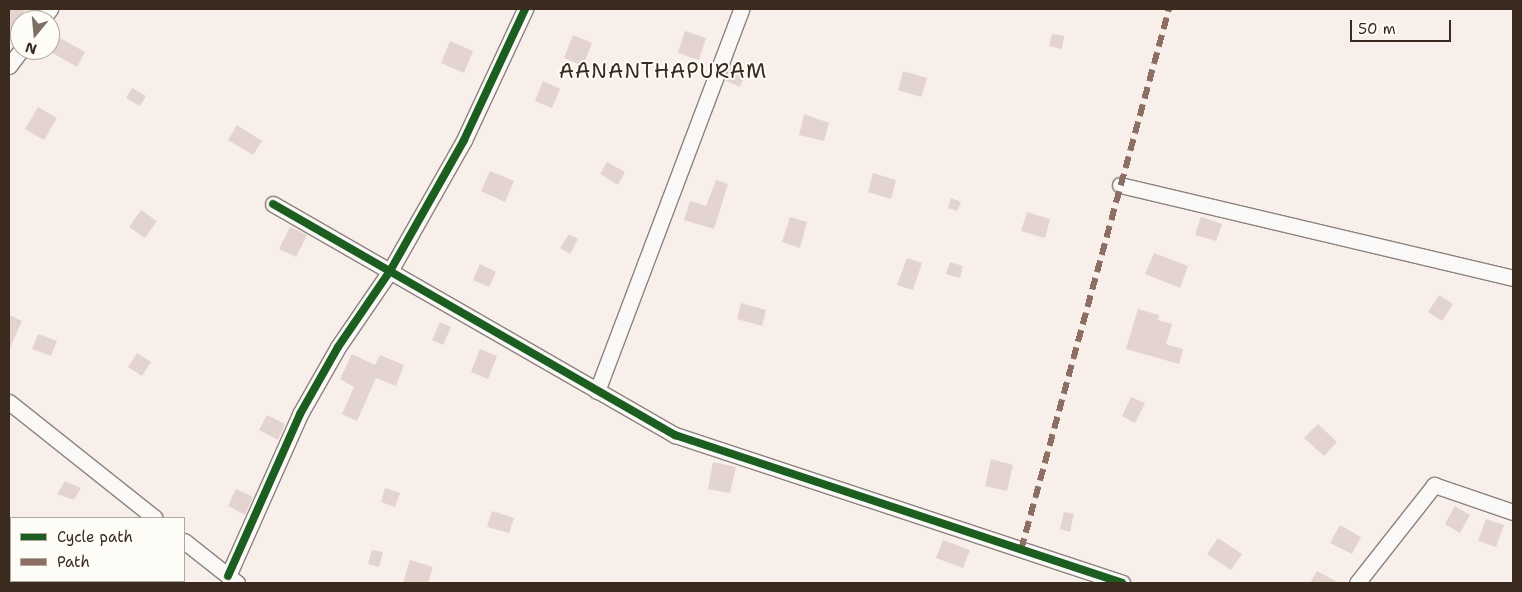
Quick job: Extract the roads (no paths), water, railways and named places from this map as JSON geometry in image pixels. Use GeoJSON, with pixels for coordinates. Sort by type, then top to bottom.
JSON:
{"type":"FeatureCollection","features":[{"type":"Feature","properties":{"kind":"street"},"geometry":{"type":"LineString","coordinates":[[185,542],[233,580],[300,414],[338,347],[390,271],[464,140],[524,9]]}},
{"type":"Feature","properties":{"kind":"street"},"geometry":{"type":"LineString","coordinates":[[597,391],[740,9]]}},
{"type":"Feature","properties":{"kind":"street"},"geometry":{"type":"LineString","coordinates":[[1120,185],[1513,278]]}},
{"type":"Feature","properties":{"kind":"street"},"geometry":{"type":"LineString","coordinates":[[273,204],[675,435],[1122,583]]}},
{"type":"Feature","properties":{"kind":"street"},"geometry":{"type":"LineString","coordinates":[[9,402],[154,517]]}},
{"type":"Feature","properties":{"kind":"street"},"geometry":{"type":"LineString","coordinates":[[1357,583],[1434,484],[1513,512]]}},
{"type":"Feature","properties":{"kind":"district","name":"AANANTHAPURAM"},"geometry":{"type":"Point","coordinates":[663,71]}}]}
